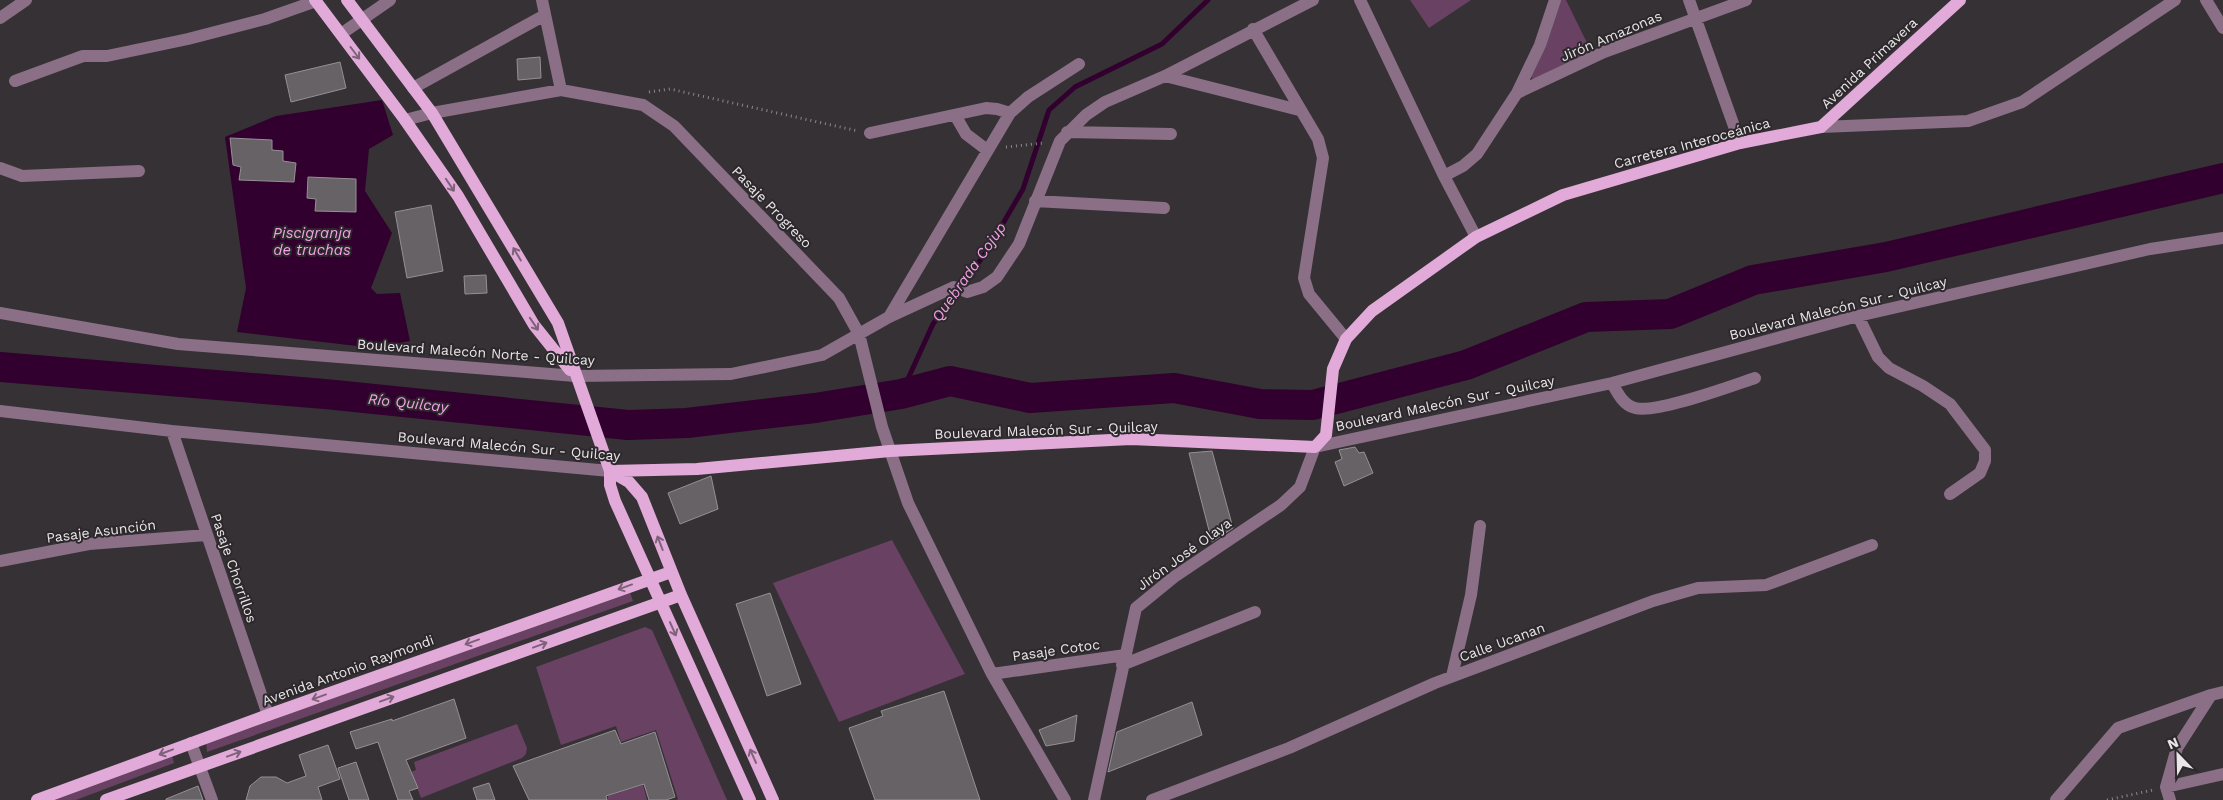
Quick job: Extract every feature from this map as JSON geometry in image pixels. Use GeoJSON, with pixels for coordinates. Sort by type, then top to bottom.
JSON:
{"type":"FeatureCollection","features":[{"type":"Feature","properties":{"kind":"main road"},"geometry":{"type":"LineString","coordinates":[[315,0],[406,120],[458,196],[534,325],[575,376]]}},
{"type":"Feature","properties":{"kind":"main road"},"geometry":{"type":"LineString","coordinates":[[347,0],[432,113],[558,323],[575,376],[604,452],[610,471],[610,485],[615,501],[750,800]]}},
{"type":"Feature","properties":{"kind":"main road","name":"Avenida Primavera"},"geometry":{"type":"LineString","coordinates":[[1821,127],[1960,0]]}},
{"type":"Feature","properties":{"kind":"main road","name":"Carretera Interoceánica"},"geometry":{"type":"LineString","coordinates":[[1315,447],[1326,435],[1333,369],[1346,339],[1372,311],[1476,237],[1562,195],[1740,143],[1821,127]]}},
{"type":"Feature","properties":{"kind":"main road","name":"Boulevard Malecón Sur - Quilcay"},"geometry":{"type":"LineString","coordinates":[[610,471],[696,469],[890,451],[1131,439],[1315,447]]}},
{"type":"Feature","properties":{"kind":"main road"},"geometry":{"type":"LineString","coordinates":[[610,471],[629,482],[642,497],[671,572],[773,800]]}},
{"type":"Feature","properties":{"kind":"main road","name":"Avenida Antonio Raymondi"},"geometry":{"type":"LineString","coordinates":[[37,800],[268,715],[671,572]]}},
{"type":"Feature","properties":{"kind":"main road"},"geometry":{"type":"LineString","coordinates":[[106,800],[133,795],[199,766],[681,595]]}},
{"type":"Feature","properties":{"kind":"street"},"geometry":{"type":"LineString","coordinates":[[0,18],[26,0]]}},
{"type":"Feature","properties":{"kind":"street"},"geometry":{"type":"LineString","coordinates":[[15,82],[83,56],[107,56],[188,40],[265,20],[315,0]]}},
{"type":"Feature","properties":{"kind":"street"},"geometry":{"type":"LineString","coordinates":[[341,34],[390,0]]}},
{"type":"Feature","properties":{"kind":"street"},"geometry":{"type":"LineString","coordinates":[[406,120],[432,113],[562,90],[542,0]]}},
{"type":"Feature","properties":{"kind":"street"},"geometry":{"type":"LineString","coordinates":[[1164,208],[1035,201],[1060,141],[1066,132],[1086,115],[1105,102],[1165,76],[1312,0]]}},
{"type":"Feature","properties":{"kind":"street"},"geometry":{"type":"LineString","coordinates":[[1360,0],[1444,176],[1476,237]]}},
{"type":"Feature","properties":{"kind":"street"},"geometry":{"type":"LineString","coordinates":[[1444,176],[1463,166],[1477,154],[1517,92],[1540,45],[1555,0]]}},
{"type":"Feature","properties":{"kind":"street"},"geometry":{"type":"LineString","coordinates":[[1689,0],[1740,143]]}},
{"type":"Feature","properties":{"kind":"street","name":"Jirón Amazonas"},"geometry":{"type":"LineString","coordinates":[[1517,92],[1604,52],[1746,0]]}},
{"type":"Feature","properties":{"kind":"street","name":"Carretera Interoceánica"},"geometry":{"type":"LineString","coordinates":[[1821,127],[1968,122],[2022,102],[2174,0]]}},
{"type":"Feature","properties":{"kind":"street"},"geometry":{"type":"LineString","coordinates":[[2206,0],[2223,28]]}},
{"type":"Feature","properties":{"kind":"street"},"geometry":{"type":"LineString","coordinates":[[413,88],[545,15]]}},
{"type":"Feature","properties":{"kind":"street"},"geometry":{"type":"LineString","coordinates":[[1253,29],[1299,110],[1318,139],[1323,158],[1304,278],[1309,294],[1346,339]]}},
{"type":"Feature","properties":{"kind":"street"},"geometry":{"type":"LineString","coordinates":[[889,317],[1010,113],[1028,97],[1079,64]]}},
{"type":"Feature","properties":{"kind":"street"},"geometry":{"type":"LineString","coordinates":[[1165,76],[1299,110]]}},
{"type":"Feature","properties":{"kind":"street","name":"Pasaje Progreso"},"geometry":{"type":"LineString","coordinates":[[562,90],[643,106],[674,126],[839,298],[860,339],[882,427],[890,451]]}},
{"type":"Feature","properties":{"kind":"street"},"geometry":{"type":"LineString","coordinates":[[870,133],[986,108],[1010,113]]}},
{"type":"Feature","properties":{"kind":"street"},"geometry":{"type":"LineString","coordinates":[[955,116],[966,134],[974,142],[987,150]]}},
{"type":"Feature","properties":{"kind":"street"},"geometry":{"type":"LineString","coordinates":[[1066,132],[1171,134]]}},
{"type":"Feature","properties":{"kind":"street"},"geometry":{"type":"LineString","coordinates":[[0,168],[22,176],[138,171]]}},
{"type":"Feature","properties":{"kind":"street","name":"Boulevard Malecón Norte - Quilcay"},"geometry":{"type":"LineString","coordinates":[[0,313],[178,344],[575,376],[730,374],[822,355],[860,339],[889,317],[954,287],[967,292],[983,287],[997,277],[1019,244],[1035,201]]}},
{"type":"Feature","properties":{"kind":"street","name":"Boulevard Malecón Sur - Quilcay"},"geometry":{"type":"LineString","coordinates":[[1315,447],[1612,382],[1858,316],[2150,249],[2223,238]]}},
{"type":"Feature","properties":{"kind":"street"},"geometry":{"type":"LineString","coordinates":[[1858,316],[1878,357],[1888,368],[1923,386],[1950,404],[1984,450],[1985,461],[1980,473],[1950,494]]}},
{"type":"Feature","properties":{"kind":"street"},"geometry":{"type":"LineString","coordinates":[[1612,382],[1621,399],[1635,408],[1662,407],[1755,378]]}},
{"type":"Feature","properties":{"kind":"street","name":"Boulevard Malecón Sur - Quilcay"},"geometry":{"type":"LineString","coordinates":[[0,411],[172,431],[610,471]]}},
{"type":"Feature","properties":{"kind":"street","name":"Pasaje Chorrillos"},"geometry":{"type":"LineString","coordinates":[[172,431],[268,715]]}},
{"type":"Feature","properties":{"kind":"street","name":"Jirón José Olaya"},"geometry":{"type":"LineString","coordinates":[[1094,800],[1123,660],[1136,608],[1174,577],[1281,504],[1300,487],[1315,447]]}},
{"type":"Feature","properties":{"kind":"street"},"geometry":{"type":"LineString","coordinates":[[890,451],[908,503],[992,674],[1065,800]]}},
{"type":"Feature","properties":{"kind":"street"},"geometry":{"type":"LineString","coordinates":[[1452,676],[1471,596],[1480,526]]}},
{"type":"Feature","properties":{"kind":"street","name":"Pasaje Asunción"},"geometry":{"type":"LineString","coordinates":[[0,561],[89,544],[206,535]]}},
{"type":"Feature","properties":{"kind":"street","name":"Calle Ucanan"},"geometry":{"type":"LineString","coordinates":[[1152,800],[1289,748],[1452,676],[1653,601],[1698,588],[1766,586],[1872,545]]}},
{"type":"Feature","properties":{"kind":"street","name":"Pasaje Cotoc"},"geometry":{"type":"LineString","coordinates":[[992,674],[1123,660],[1255,612]]}},
{"type":"Feature","properties":{"kind":"street"},"geometry":{"type":"LineString","coordinates":[[2170,800],[2166,787],[2177,748],[2217,694]]}},
{"type":"Feature","properties":{"kind":"street"},"geometry":{"type":"LineString","coordinates":[[2056,800],[2118,728],[2217,694]]}},
{"type":"Feature","properties":{"kind":"street"},"geometry":{"type":"LineString","coordinates":[[191,743],[212,800]]}},
{"type":"Feature","properties":{"kind":"street"},"geometry":{"type":"LineString","coordinates":[[2166,787],[2223,774]]}},
{"type":"Feature","properties":{"kind":"path"},"geometry":{"type":"LineString","coordinates":[[643,92],[670,89],[870,133]]}},
{"type":"Feature","properties":{"kind":"path"},"geometry":{"type":"LineString","coordinates":[[1021,145],[1043,143]]}},
{"type":"Feature","properties":{"kind":"path"},"geometry":{"type":"LineString","coordinates":[[2107,800],[2166,787]]}},
{"type":"Feature","properties":{"kind":"shaded area"},"geometry":{"type":"Polygon","coordinates":[[[1410,0],[1471,0],[1429,28],[1410,0]]]}},
{"type":"Feature","properties":{"kind":"shaded area"},"geometry":{"type":"Polygon","coordinates":[[[1561,0],[1566,0],[1591,51],[1533,80],[1531,76],[1561,0]]]}},
{"type":"Feature","properties":{"kind":"shaded area"},"geometry":{"type":"Polygon","coordinates":[[[892,540],[965,674],[839,722],[773,583],[892,540]]]}},
{"type":"Feature","properties":{"kind":"shaded area"},"geometry":{"type":"Polygon","coordinates":[[[630,592],[633,601],[207,752],[206,741],[630,592]]]}},
{"type":"Feature","properties":{"kind":"shaded area"},"geometry":{"type":"Polygon","coordinates":[[[645,627],[652,630],[727,800],[676,800],[678,799],[656,730],[621,742],[616,726],[561,745],[536,667],[645,627]]]}},
{"type":"Feature","properties":{"kind":"shaded area"},"geometry":{"type":"Polygon","coordinates":[[[517,724],[527,748],[526,754],[522,758],[421,798],[411,772],[416,770],[414,762],[517,724]]]}},
{"type":"Feature","properties":{"kind":"shaded area"},"geometry":{"type":"Polygon","coordinates":[[[172,755],[174,763],[76,800],[47,800],[172,755]]]}},
{"type":"Feature","properties":{"kind":"shaded area"},"geometry":{"type":"Polygon","coordinates":[[[643,785],[647,800],[605,800],[608,799],[608,796],[643,785]]]}},
{"type":"Feature","properties":{"kind":"water","name":"Piscigranja de truchas"},"geometry":{"type":"Polygon","coordinates":[[[382,100],[393,135],[369,149],[365,191],[392,233],[371,288],[377,294],[400,293],[410,341],[374,348],[237,332],[246,288],[225,137],[276,116],[382,100]]]}},
{"type":"Feature","properties":{"kind":"building"},"geometry":{"type":"Polygon","coordinates":[[[540,57],[541,78],[518,80],[517,59],[540,57]]]}},
{"type":"Feature","properties":{"kind":"building"},"geometry":{"type":"Polygon","coordinates":[[[340,62],[346,88],[291,102],[285,75],[340,62]]]}},
{"type":"Feature","properties":{"kind":"building"},"geometry":{"type":"Polygon","coordinates":[[[230,138],[272,140],[272,150],[283,151],[283,161],[296,163],[294,182],[239,180],[241,167],[233,165],[230,138]]]}},
{"type":"Feature","properties":{"kind":"building"},"geometry":{"type":"Polygon","coordinates":[[[308,177],[356,179],[356,212],[315,211],[316,199],[307,198],[308,177]]]}},
{"type":"Feature","properties":{"kind":"building"},"geometry":{"type":"Polygon","coordinates":[[[431,205],[443,271],[407,278],[395,212],[431,205]]]}},
{"type":"Feature","properties":{"kind":"building"},"geometry":{"type":"Polygon","coordinates":[[[486,275],[487,293],[465,294],[464,276],[486,275]]]}},
{"type":"Feature","properties":{"kind":"building"},"geometry":{"type":"Polygon","coordinates":[[[1355,447],[1359,453],[1364,452],[1373,473],[1344,486],[1335,462],[1342,459],[1339,450],[1355,447]]]}},
{"type":"Feature","properties":{"kind":"building"},"geometry":{"type":"Polygon","coordinates":[[[1212,451],[1233,528],[1212,542],[1189,453],[1212,451]]]}},
{"type":"Feature","properties":{"kind":"building"},"geometry":{"type":"Polygon","coordinates":[[[711,476],[718,509],[680,524],[668,493],[711,476]]]}},
{"type":"Feature","properties":{"kind":"building"},"geometry":{"type":"Polygon","coordinates":[[[770,593],[801,684],[767,696],[736,604],[770,593]]]}},
{"type":"Feature","properties":{"kind":"building"},"geometry":{"type":"Polygon","coordinates":[[[944,691],[980,800],[875,800],[849,728],[883,716],[881,711],[944,691]]]}},
{"type":"Feature","properties":{"kind":"building"},"geometry":{"type":"Polygon","coordinates":[[[454,699],[466,738],[406,760],[418,788],[409,791],[413,800],[398,800],[378,742],[356,749],[350,732],[392,719],[392,721],[454,699]]]}},
{"type":"Feature","properties":{"kind":"building"},"geometry":{"type":"Polygon","coordinates":[[[1192,702],[1202,735],[1108,772],[1117,732],[1192,702]]]}},
{"type":"Feature","properties":{"kind":"building"},"geometry":{"type":"Polygon","coordinates":[[[1077,715],[1074,741],[1046,746],[1039,730],[1077,715]]]}},
{"type":"Feature","properties":{"kind":"building"},"geometry":{"type":"Polygon","coordinates":[[[615,730],[621,744],[655,732],[675,797],[666,800],[649,800],[644,784],[606,796],[607,800],[529,800],[513,766],[615,730]]]}},
{"type":"Feature","properties":{"kind":"building"},"geometry":{"type":"Polygon","coordinates":[[[328,745],[340,779],[318,787],[322,800],[246,800],[250,786],[261,777],[276,777],[287,783],[306,776],[299,755],[328,745]]]}},
{"type":"Feature","properties":{"kind":"building"},"geometry":{"type":"Polygon","coordinates":[[[356,762],[369,800],[349,800],[338,768],[356,762]]]}},
{"type":"Feature","properties":{"kind":"building"},"geometry":{"type":"Polygon","coordinates":[[[489,783],[495,800],[477,800],[473,788],[489,783]]]}},
{"type":"Feature","properties":{"kind":"building"},"geometry":{"type":"Polygon","coordinates":[[[198,786],[203,800],[166,800],[166,799],[198,786]]]}},
{"type":"Feature","properties":{"kind":"waterway","name":"Quebrada Cojup"},"geometry":{"type":"LineString","coordinates":[[901,394],[933,324],[987,251],[1023,189],[1049,110],[1075,87],[1162,44],[1208,0]]}},
{"type":"Feature","properties":{"kind":"waterway","name":"Río Quilcay"},"geometry":{"type":"LineString","coordinates":[[0,367],[325,394],[628,425],[687,423],[815,408],[901,394],[950,381],[1030,398],[1174,388],[1260,404],[1313,405],[1466,365],[1586,317],[1670,314],[1753,280],[1886,257],[2223,178]]}}]}
